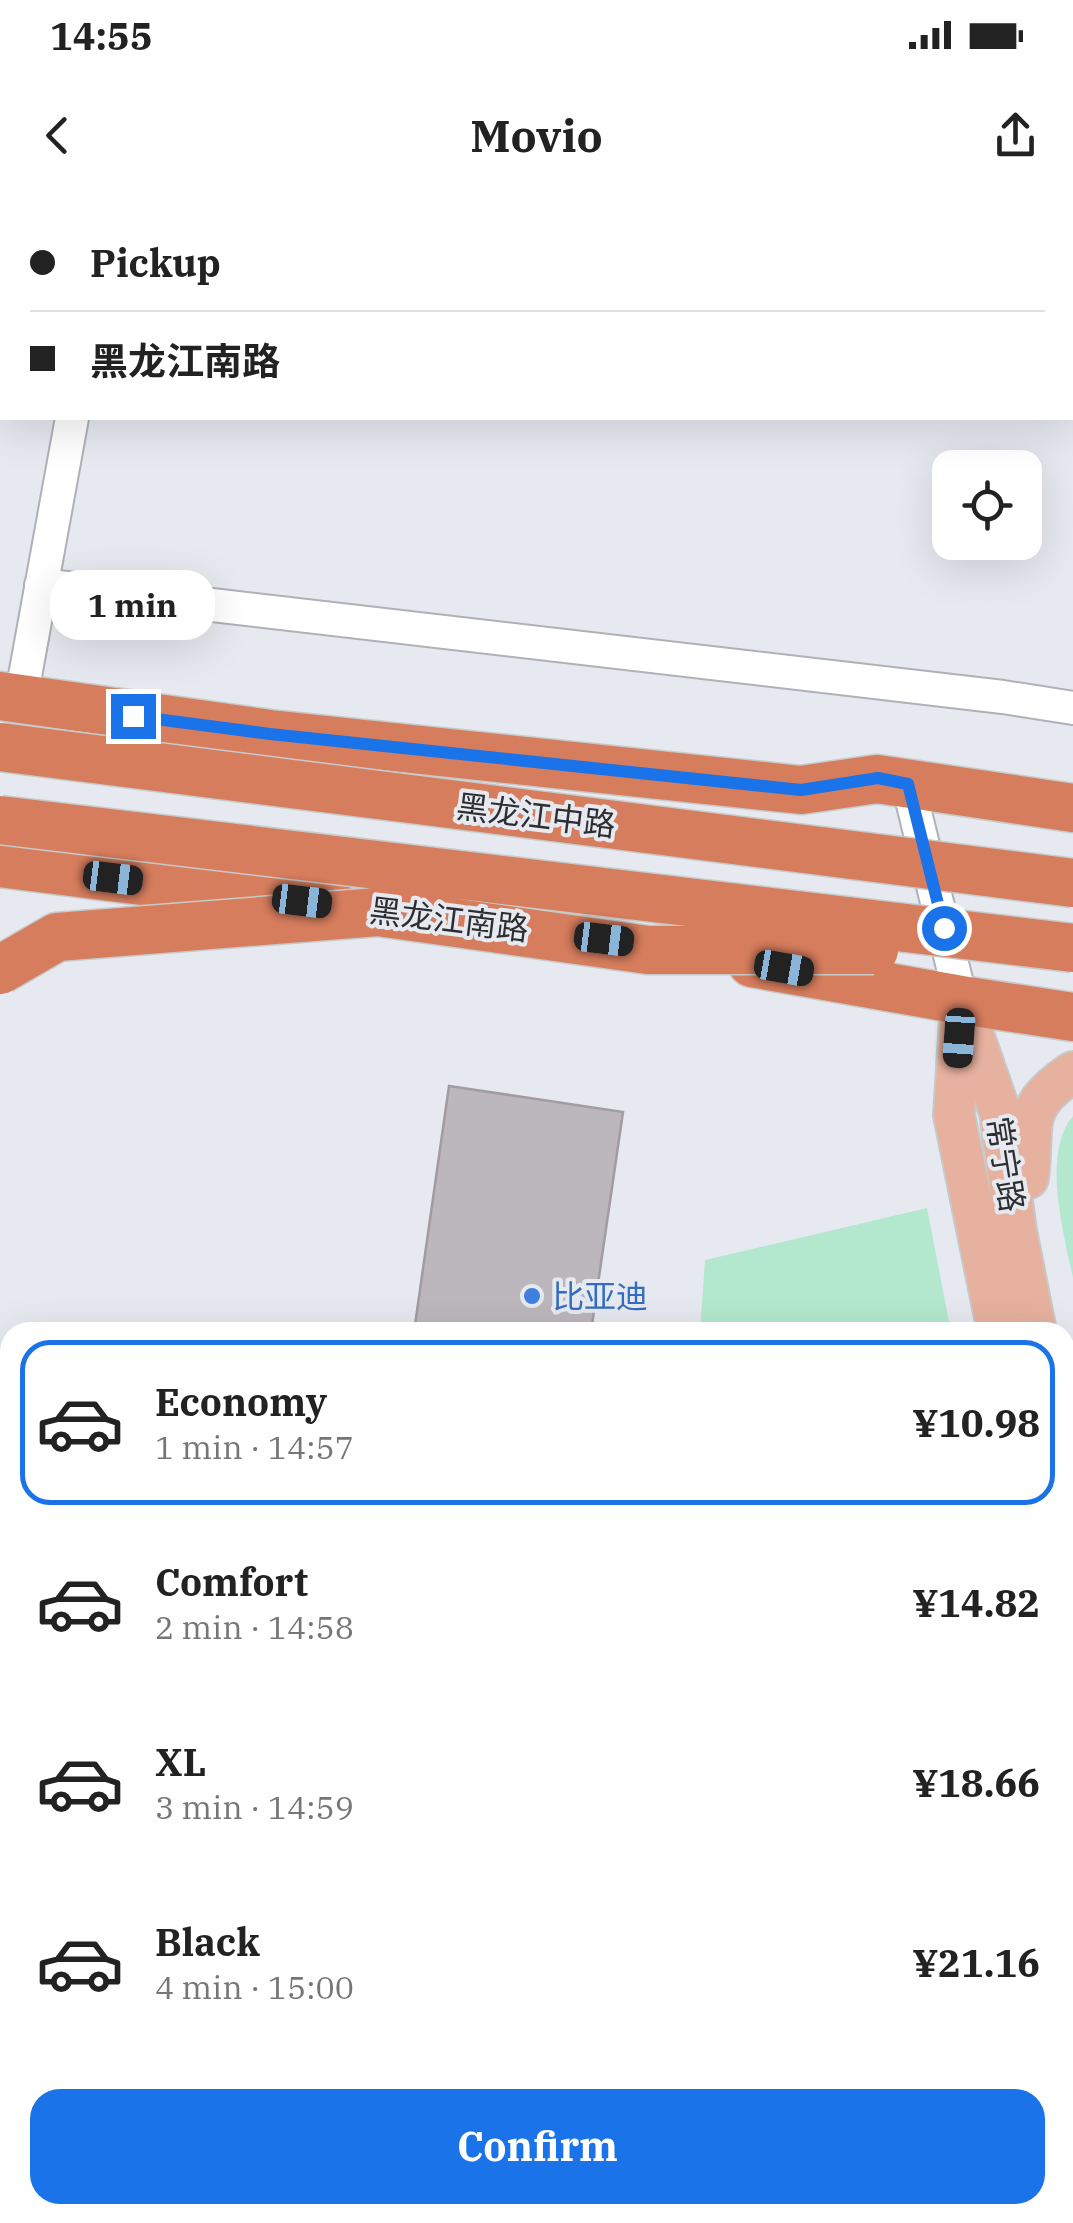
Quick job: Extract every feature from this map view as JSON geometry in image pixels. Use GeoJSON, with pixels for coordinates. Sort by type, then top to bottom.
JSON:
{"type":"FeatureCollection","features":[{"type":"Feature","properties":{"kind":"highway"},"geometry":{"type":"LineString","coordinates":[[11,697],[270,734],[801,790],[878,778],[1073,808]]}},
{"type":"Feature","properties":{"kind":"highway","name":"黑龙江中路"},"geometry":{"type":"LineString","coordinates":[[0,747],[1073,884]]}},
{"type":"Feature","properties":{"kind":"highway"},"geometry":{"type":"LineString","coordinates":[[0,820],[1052,946]]}},
{"type":"Feature","properties":{"kind":"highway","name":"黑龙江南路"},"geometry":{"type":"LineString","coordinates":[[0,863],[642,943],[1073,1016]]}},
{"type":"Feature","properties":{"kind":"highway"},"geometry":{"type":"LineString","coordinates":[[0,887],[378,912],[648,950],[851,951],[1052,946]]}},
{"type":"Feature","properties":{"kind":"highway"},"geometry":{"type":"LineString","coordinates":[[0,970],[56,937],[378,912]]}},
{"type":"Feature","properties":{"kind":"main road","name":"常宁路"},"geometry":{"type":"LineString","coordinates":[[961,1000],[954,1116],[996,1322]]}},
{"type":"Feature","properties":{"kind":"main road","name":"常宁路"},"geometry":{"type":"LineString","coordinates":[[961,1000],[1000,1112],[1016,1231],[1034,1322]]}},
{"type":"Feature","properties":{"kind":"main road"},"geometry":{"type":"LineString","coordinates":[[1016,1231],[1029,1174],[1033,1111],[1049,1089],[1073,1072]]}},
{"type":"Feature","properties":{"kind":"street"},"geometry":{"type":"LineString","coordinates":[[11,697],[41,585],[72,420]]}},
{"type":"Feature","properties":{"kind":"street"},"geometry":{"type":"LineString","coordinates":[[41,585],[1073,708]]}},
{"type":"Feature","properties":{"kind":"street"},"geometry":{"type":"LineString","coordinates":[[908,784],[961,1000]]}},
{"type":"Feature","properties":{"kind":"green space"},"geometry":{"type":"Polygon","coordinates":[[[1073,1116],[1073,1278],[1057,1172],[1063,1132],[1073,1116]]]}},
{"type":"Feature","properties":{"kind":"green space"},"geometry":{"type":"Polygon","coordinates":[[[927,1208],[949,1322],[701,1322],[705,1260],[927,1208]]]}},
{"type":"Feature","properties":{"kind":"building"},"geometry":{"type":"Polygon","coordinates":[[[449,1086],[623,1112],[592,1322],[415,1322],[449,1086]]]}},
{"type":"Feature","properties":{"kind":"place","name":"比亚迪"},"geometry":{"type":"Point","coordinates":[532,1296]}},
{"type":"Feature","properties":{"kind":"route"},"geometry":{"type":"LineString","coordinates":[[133,716],[801,790],[878,778],[908,784],[944,928]]}}]}
